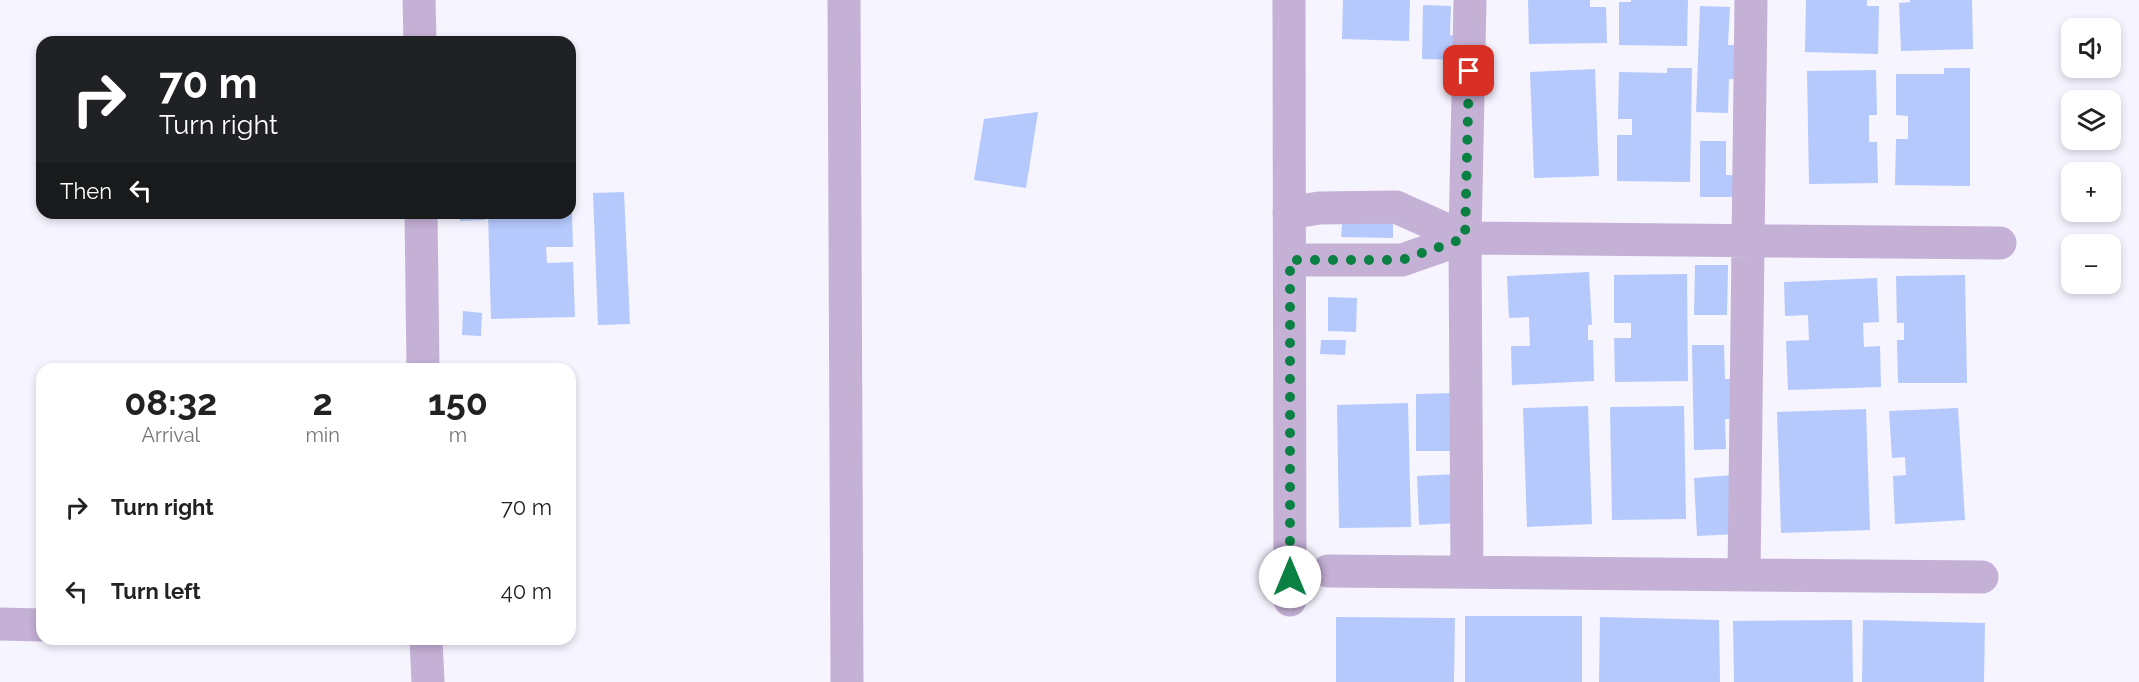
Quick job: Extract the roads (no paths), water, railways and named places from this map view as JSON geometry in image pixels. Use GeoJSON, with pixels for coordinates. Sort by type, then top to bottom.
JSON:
{"type":"FeatureCollection","features":[{"type":"Feature","properties":{"kind":"street"},"geometry":{"type":"LineString","coordinates":[[419,0],[420,36]]}},
{"type":"Feature","properties":{"kind":"street"},"geometry":{"type":"LineString","coordinates":[[844,0],[847,682]]}},
{"type":"Feature","properties":{"kind":"street"},"geometry":{"type":"LineString","coordinates":[[1289,0],[1290,600]]}},
{"type":"Feature","properties":{"kind":"street"},"geometry":{"type":"LineString","coordinates":[[1467,572],[1465,238],[1470,0]]}},
{"type":"Feature","properties":{"kind":"street"},"geometry":{"type":"LineString","coordinates":[[1744,575],[1751,0]]}},
{"type":"Feature","properties":{"kind":"street"},"geometry":{"type":"LineString","coordinates":[[1289,213],[1319,208],[1396,207],[1465,238]]}},
{"type":"Feature","properties":{"kind":"street"},"geometry":{"type":"LineString","coordinates":[[421,219],[423,363]]}},
{"type":"Feature","properties":{"kind":"street"},"geometry":{"type":"LineString","coordinates":[[1290,260],[1402,260],[1465,238],[2000,243]]}},
{"type":"Feature","properties":{"kind":"street"},"geometry":{"type":"LineString","coordinates":[[1328,571],[1982,577]]}},
{"type":"Feature","properties":{"kind":"street"},"geometry":{"type":"LineString","coordinates":[[0,624],[36,625]]}},
{"type":"Feature","properties":{"kind":"street"},"geometry":{"type":"LineString","coordinates":[[426,645],[428,682]]}}]}
